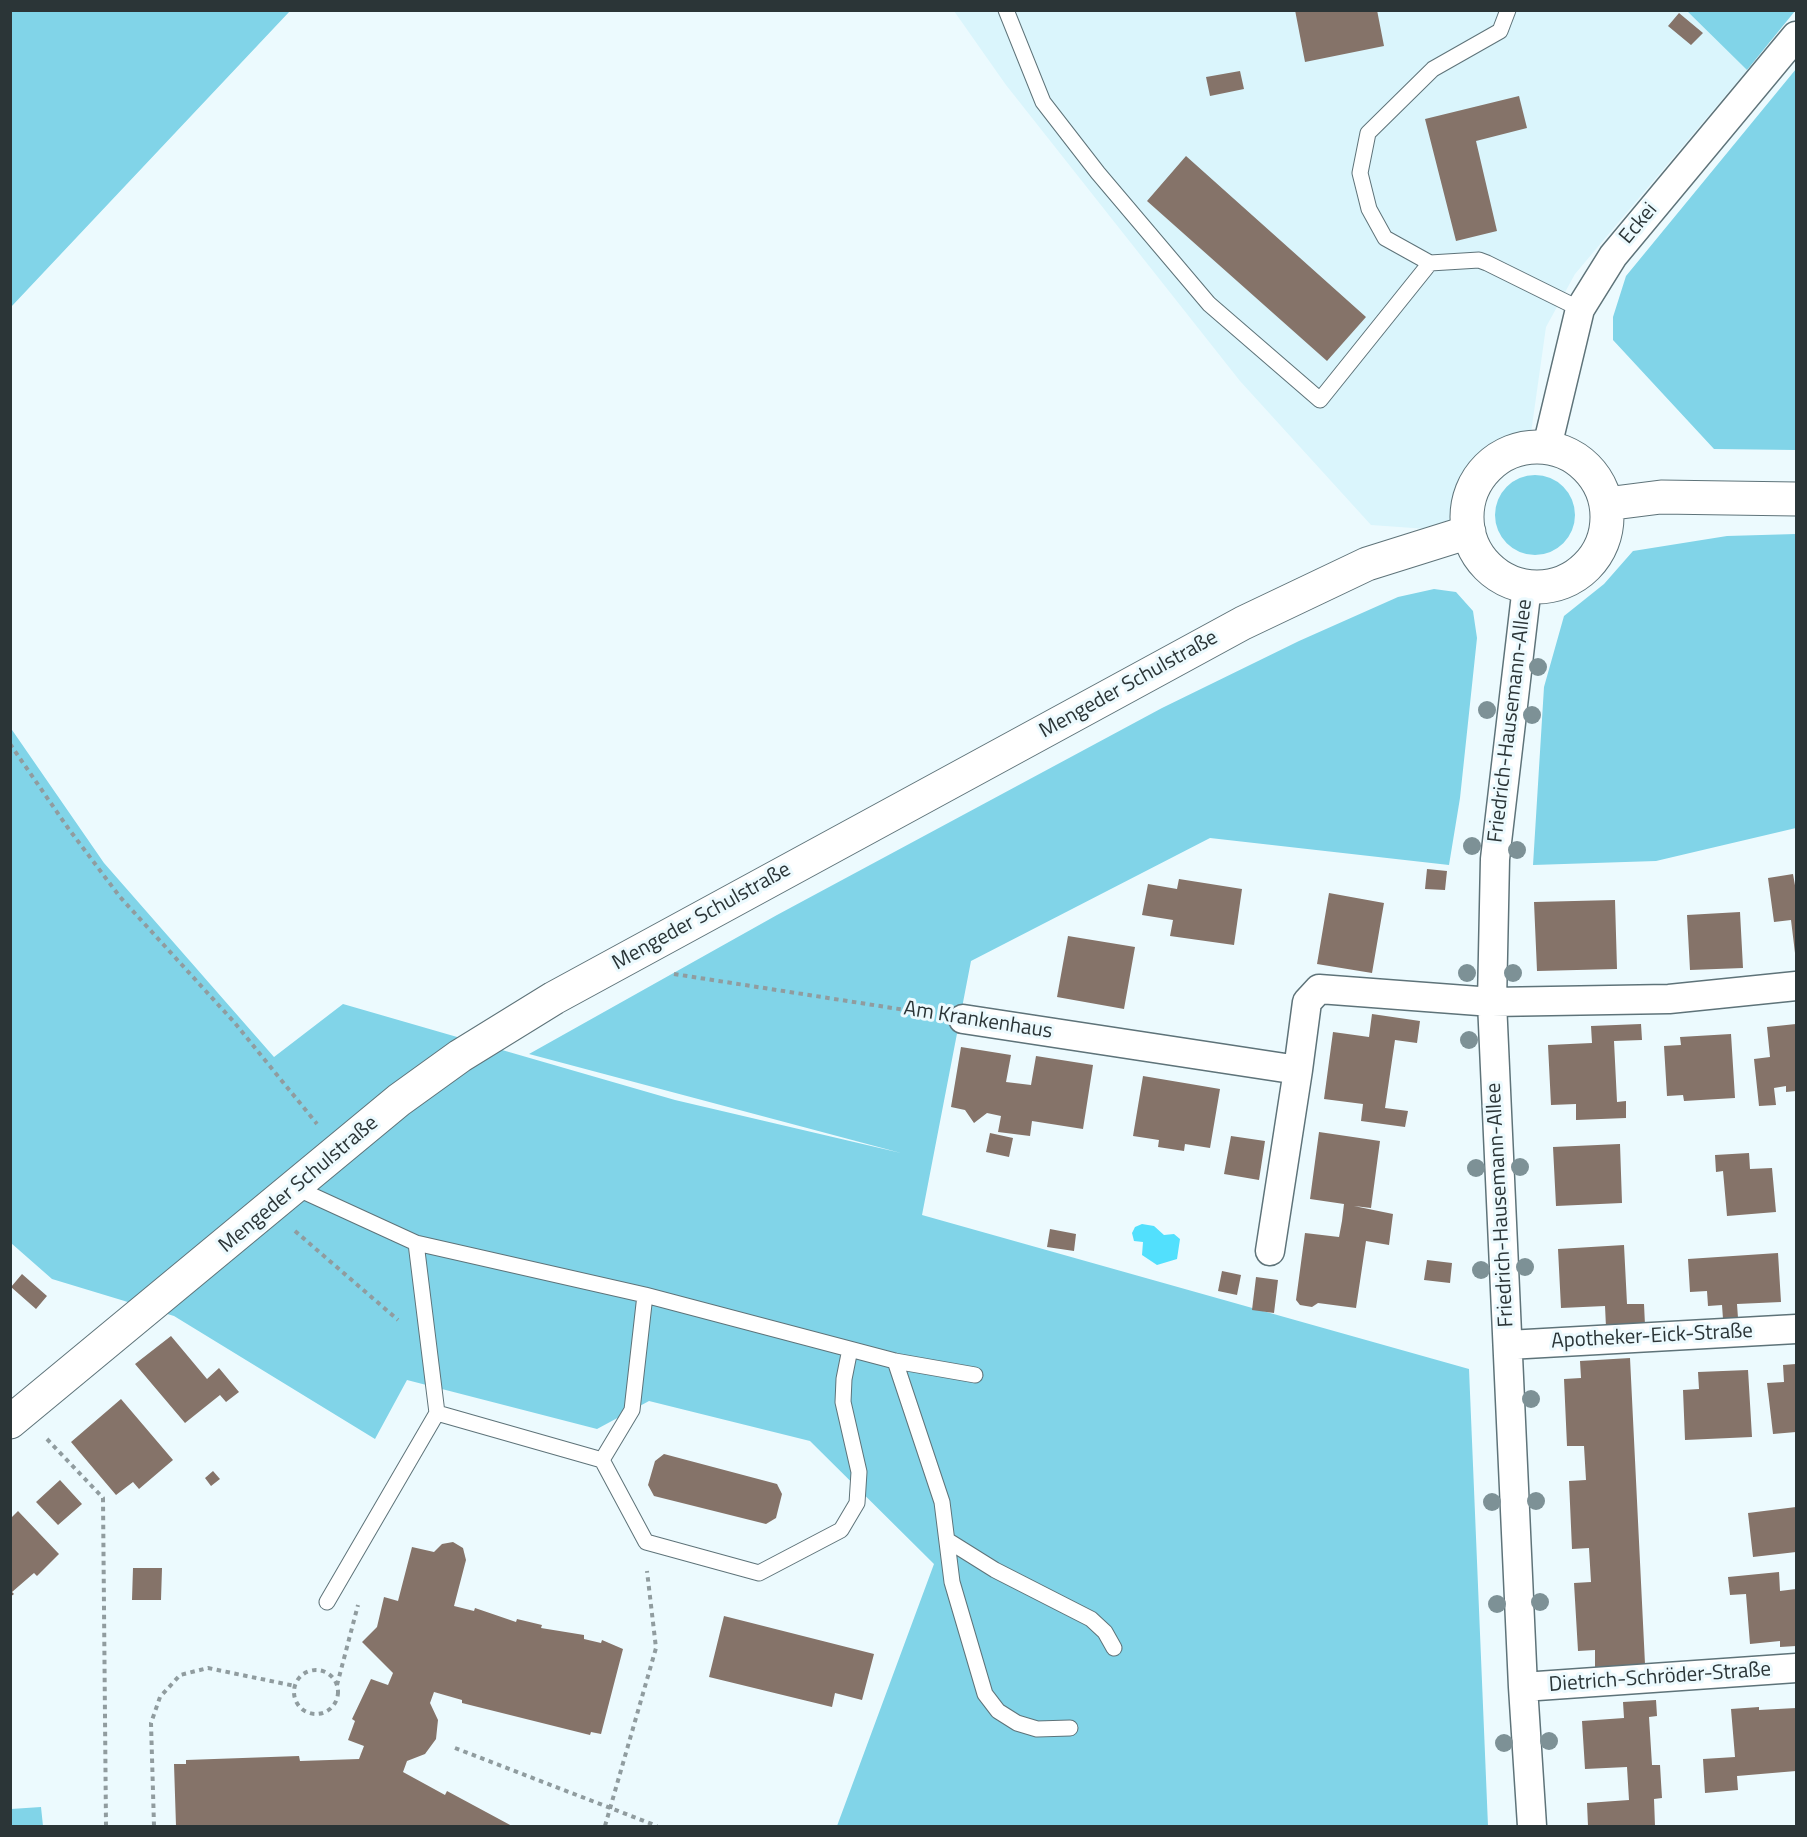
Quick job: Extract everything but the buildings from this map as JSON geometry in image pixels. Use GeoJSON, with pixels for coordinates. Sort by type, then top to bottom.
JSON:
{"type":"FeatureCollection","features":[{"type":"Feature","properties":{"kind":"main road"},"geometry":{"type":"LineString","coordinates":[[1547,447],[1568,453],[1596,479],[1606,504],[1602,542],[1585,567],[1572,577],[1557,583],[1527,586],[1503,578],[1491,569],[1473,546],[1469,532],[1467,516],[1469,500],[1478,479],[1493,462],[1519,450],[1547,447]]}},
{"type":"Feature","properties":{"kind":"main road"},"geometry":{"type":"LineString","coordinates":[[1606,504],[1662,497],[1797,499]]}},
{"type":"Feature","properties":{"kind":"main road","name":"Mengeder Schulstraße"},"geometry":{"type":"LineString","coordinates":[[10,1422],[340,1152],[399,1100],[460,1056],[554,998],[1243,623],[1367,564],[1469,532]]}},
{"type":"Feature","properties":{"kind":"street","name":"Eckei"},"geometry":{"type":"LineString","coordinates":[[1547,447],[1580,309],[1612,256],[1797,36]]}},
{"type":"Feature","properties":{"kind":"street","name":"Friedrich-Hausemann-Allee"},"geometry":{"type":"LineString","coordinates":[[1527,586],[1495,860],[1492,1002],[1523,1687],[1532,1827]]}},
{"type":"Feature","properties":{"kind":"street"},"geometry":{"type":"LineString","coordinates":[[1270,1251],[1308,1002],[1319,990],[1492,1002],[1669,999],[1797,986]]}},
{"type":"Feature","properties":{"kind":"street","name":"Am Krankenhaus"},"geometry":{"type":"LineString","coordinates":[[963,1019],[1298,1070]]}},
{"type":"Feature","properties":{"kind":"street","name":"Apotheker-Eick-Straße"},"geometry":{"type":"LineString","coordinates":[[1508,1346],[1797,1329]]}},
{"type":"Feature","properties":{"kind":"street","name":"Dietrich-Schröder-Straße"},"geometry":{"type":"LineString","coordinates":[[1523,1687],[1797,1668]]}},
{"type":"Feature","properties":{"kind":"lane"},"geometry":{"type":"LineString","coordinates":[[1006,10],[1042,102],[1098,173],[1209,304],[1320,400],[1430,263]]}},
{"type":"Feature","properties":{"kind":"lane"},"geometry":{"type":"LineString","coordinates":[[1508,10],[1500,31],[1433,69],[1368,133],[1360,173],[1369,210],[1385,238],[1430,263],[1479,260],[1580,309]]}},
{"type":"Feature","properties":{"kind":"lane"},"geometry":{"type":"LineString","coordinates":[[296,1188],[416,1243],[645,1295],[895,1361],[975,1375]]}},
{"type":"Feature","properties":{"kind":"lane"},"geometry":{"type":"LineString","coordinates":[[327,1602],[437,1413],[416,1243]]}},
{"type":"Feature","properties":{"kind":"lane"},"geometry":{"type":"LineString","coordinates":[[602,1460],[632,1410],[645,1295]]}},
{"type":"Feature","properties":{"kind":"lane"},"geometry":{"type":"LineString","coordinates":[[437,1413],[602,1460],[646,1542],[759,1573],[841,1530],[857,1503],[859,1472],[843,1402],[844,1379],[850,1349]]}},
{"type":"Feature","properties":{"kind":"lane"},"geometry":{"type":"LineString","coordinates":[[895,1361],[942,1502],[952,1582],[985,1694],[998,1711],[1017,1723],[1037,1728],[1070,1728]]}},
{"type":"Feature","properties":{"kind":"lane"},"geometry":{"type":"LineString","coordinates":[[947,1540],[995,1570],[1091,1619],[1105,1632],[1114,1648]]}},
{"type":"Feature","properties":{"kind":"path"},"geometry":{"type":"LineString","coordinates":[[10,744],[68,828],[120,897],[234,1022],[340,1152]]}},
{"type":"Feature","properties":{"kind":"path","name":"Am Krankenhaus"},"geometry":{"type":"LineString","coordinates":[[670,973],[963,1019]]}},
{"type":"Feature","properties":{"kind":"path"},"geometry":{"type":"LineString","coordinates":[[294,1230],[405,1325]]}},
{"type":"Feature","properties":{"kind":"path"},"geometry":{"type":"LineString","coordinates":[[44,1435],[103,1498],[106,1827]]}},
{"type":"Feature","properties":{"kind":"path"},"geometry":{"type":"LineString","coordinates":[[605,1827],[656,1648],[645,1561],[646,1542]]}},
{"type":"Feature","properties":{"kind":"path"},"geometry":{"type":"LineString","coordinates":[[153,1827],[151,1724],[160,1696],[180,1675],[208,1668],[294,1686]]}},
{"type":"Feature","properties":{"kind":"path"},"geometry":{"type":"LineString","coordinates":[[316,1670],[323,1671],[338,1685],[338,1699],[334,1706],[321,1714],[306,1712],[296,1701],[294,1686],[303,1674],[316,1670]]}},
{"type":"Feature","properties":{"kind":"path"},"geometry":{"type":"LineString","coordinates":[[455,1748],[657,1827]]}},
{"type":"Feature","properties":{"kind":"shaded area"},"geometry":{"type":"Polygon","coordinates":[[[10,11],[290,11],[11,307],[10,11]]]}},
{"type":"Feature","properties":{"kind":"shaded area"},"geometry":{"type":"Polygon","coordinates":[[[954,11],[1687,11],[1747,70],[1575,274],[1546,327],[1529,447],[1510,452],[1493,462],[1478,479],[1469,500],[1469,532],[1371,525],[1240,381],[1006,85],[954,11]]]}},
{"type":"Feature","properties":{"kind":"shaded area"},"geometry":{"type":"Polygon","coordinates":[[[1687,11],[1795,11],[1747,70],[1687,11]]]}},
{"type":"Feature","properties":{"kind":"shaded area"},"geometry":{"type":"Polygon","coordinates":[[[1796,69],[1796,450],[1714,449],[1613,340],[1613,317],[1626,276],[1796,69]]]}},
{"type":"Feature","properties":{"kind":"shaded area"},"geometry":{"type":"Polygon","coordinates":[[[1527,475],[1543,475],[1564,486],[1575,507],[1575,523],[1564,544],[1543,555],[1527,555],[1513,549],[1501,537],[1495,523],[1495,507],[1501,493],[1513,481],[1527,475]]]}},
{"type":"Feature","properties":{"kind":"shaded area"},"geometry":{"type":"Polygon","coordinates":[[[1796,534],[1796,828],[1656,861],[1533,865],[1544,687],[1564,616],[1604,584],[1633,551],[1727,536],[1796,534]]]}},
{"type":"Feature","properties":{"kind":"shaded area"},"geometry":{"type":"Polygon","coordinates":[[[1434,589],[1456,592],[1473,611],[1477,638],[1460,798],[1449,865],[1210,838],[971,961],[922,1215],[1469,1369],[1488,1826],[837,1826],[934,1564],[810,1441],[649,1401],[597,1429],[407,1380],[375,1439],[174,1316],[52,1279],[11,1243],[10,727],[104,863],[274,1057],[343,1004],[675,1100],[901,1153],[529,1054],[777,915],[1162,708],[1299,641],[1398,597],[1434,589]]]}},
{"type":"Feature","properties":{"kind":"shaded area"},"geometry":{"type":"Polygon","coordinates":[[[1142,1224],[1154,1226],[1164,1235],[1174,1234],[1180,1239],[1177,1259],[1157,1265],[1142,1255],[1143,1242],[1134,1241],[1132,1233],[1135,1227],[1142,1224]]]}},
{"type":"Feature","properties":{"kind":"shaded area"},"geometry":{"type":"Polygon","coordinates":[[[41,1807],[43,1826],[11,1826],[11,1809],[41,1807]]]}}]}
